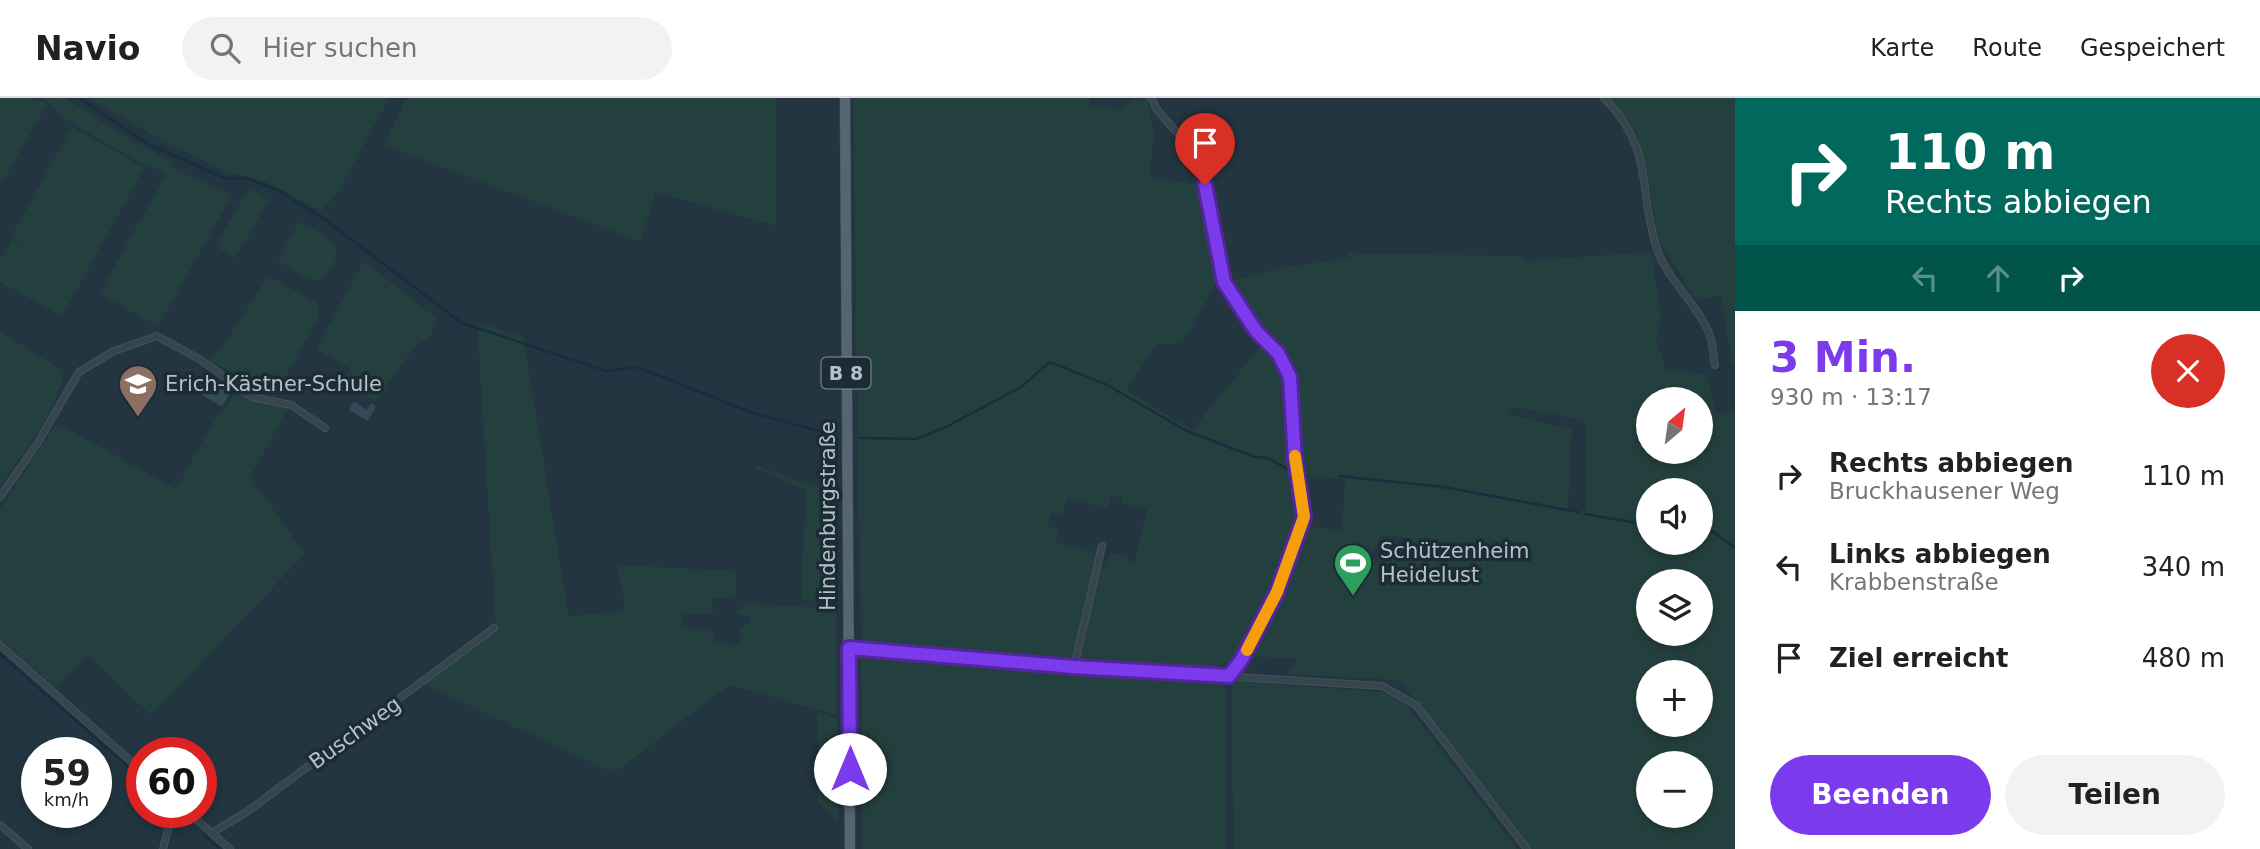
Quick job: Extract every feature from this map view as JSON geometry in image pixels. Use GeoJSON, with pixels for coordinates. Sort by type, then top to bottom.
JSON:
{"type":"FeatureCollection","features":[{"type":"Feature","properties":{"kind":"main road","name":"Hindenburgstraße"},"geometry":{"type":"LineString","coordinates":[[845,98],[850,849]]}},
{"type":"Feature","properties":{"kind":"street"},"geometry":{"type":"LineString","coordinates":[[1151,98],[1158,111],[1194,148],[1200,159],[1224,282],[1256,331],[1285,363],[1293,394],[1295,460],[1304,517],[1277,592],[1242,659],[1229,676]]}},
{"type":"Feature","properties":{"kind":"street"},"geometry":{"type":"LineString","coordinates":[[1604,98],[1621,115],[1634,136],[1644,171],[1656,247],[1710,335],[1715,365]]}},
{"type":"Feature","properties":{"kind":"street"},"geometry":{"type":"LineString","coordinates":[[0,497],[37,444],[79,372],[114,351],[158,336],[201,360],[252,397],[291,405],[325,428]]}},
{"type":"Feature","properties":{"kind":"street"},"geometry":{"type":"LineString","coordinates":[[1074,667],[1102,545]]}},
{"type":"Feature","properties":{"kind":"street","name":"Buschweg"},"geometry":{"type":"LineString","coordinates":[[212,833],[259,803],[494,628]]}},
{"type":"Feature","properties":{"kind":"street"},"geometry":{"type":"LineString","coordinates":[[0,645],[126,757]]}},
{"type":"Feature","properties":{"kind":"street"},"geometry":{"type":"LineString","coordinates":[[849,648],[1074,667],[1382,686],[1416,705],[1527,849]]}},
{"type":"Feature","properties":{"kind":"street"},"geometry":{"type":"LineString","coordinates":[[0,825],[27,849]]}},
{"type":"Feature","properties":{"kind":"street"},"geometry":{"type":"LineString","coordinates":[[163,849],[168,828]]}},
{"type":"Feature","properties":{"kind":"street"},"geometry":{"type":"LineString","coordinates":[[206,828],[230,849]]}},
{"type":"Feature","properties":{"kind":"green space"},"geometry":{"type":"Polygon","coordinates":[[[0,98],[36,98],[47,104],[0,187],[0,98]]]}},
{"type":"Feature","properties":{"kind":"green space"},"geometry":{"type":"Polygon","coordinates":[[[44,98],[66,98],[114,130],[173,163],[171,168],[232,195],[158,326],[99,294],[167,173],[142,163],[63,118],[44,98]]]}},
{"type":"Feature","properties":{"kind":"green space"},"geometry":{"type":"Polygon","coordinates":[[[89,98],[389,98],[337,194],[321,211],[264,181],[230,173],[160,139],[89,98]]]}},
{"type":"Feature","properties":{"kind":"green space"},"geometry":{"type":"Polygon","coordinates":[[[407,98],[776,98],[776,226],[655,192],[641,242],[383,145],[407,98]]]}},
{"type":"Feature","properties":{"kind":"green space"},"geometry":{"type":"Polygon","coordinates":[[[853,98],[1089,98],[1091,106],[1124,109],[1132,100],[1147,98],[1154,133],[1149,178],[1202,184],[1220,277],[1182,343],[1156,344],[1126,390],[1192,430],[1262,345],[1282,366],[1289,396],[1295,491],[1301,508],[1278,579],[1238,658],[1208,670],[1194,672],[1085,667],[1077,658],[1099,567],[1106,568],[1110,552],[1128,556],[1126,563],[1134,564],[1147,509],[1121,503],[1122,498],[1111,496],[1108,509],[1067,498],[1062,516],[1052,513],[1047,525],[1058,530],[1055,542],[1099,553],[1071,665],[861,646],[853,98]]]}},
{"type":"Feature","properties":{"kind":"green space"},"geometry":{"type":"Polygon","coordinates":[[[1608,98],[1735,98],[1735,364],[1732,363],[1721,295],[1696,300],[1659,240],[1648,176],[1636,132],[1608,98]]]}},
{"type":"Feature","properties":{"kind":"green space"},"geometry":{"type":"Polygon","coordinates":[[[72,127],[144,168],[62,316],[0,282],[0,261],[12,239],[58,264],[11,237],[72,127]]]}},
{"type":"Feature","properties":{"kind":"green space"},"geometry":{"type":"Polygon","coordinates":[[[249,188],[269,200],[235,258],[215,246],[249,188]]]}},
{"type":"Feature","properties":{"kind":"green space"},"geometry":{"type":"Polygon","coordinates":[[[299,222],[327,238],[336,251],[336,259],[322,280],[305,279],[278,260],[299,222]]]}},
{"type":"Feature","properties":{"kind":"green space"},"geometry":{"type":"Polygon","coordinates":[[[1651,252],[1661,318],[1656,339],[1666,370],[1706,374],[1709,387],[1636,387],[1636,464],[1713,464],[1713,401],[1716,413],[1735,411],[1735,849],[1532,849],[1399,680],[1287,674],[1299,659],[1249,656],[1294,559],[1304,526],[1342,530],[1345,479],[1303,475],[1299,470],[1298,391],[1291,367],[1256,326],[1230,282],[1279,268],[1350,258],[1348,253],[1520,256],[1524,261],[1651,252]],[[1515,407],[1507,414],[1572,429],[1568,509],[1585,512],[1587,425],[1581,420],[1515,407]],[[1384,535],[1356,574],[1366,575],[1395,540],[1404,546],[1409,538],[1384,535]]]}},
{"type":"Feature","properties":{"kind":"green space"},"geometry":{"type":"Polygon","coordinates":[[[364,261],[437,319],[430,337],[414,347],[376,402],[342,383],[350,368],[316,349],[364,261]]]}},
{"type":"Feature","properties":{"kind":"green space"},"geometry":{"type":"Polygon","coordinates":[[[268,276],[319,304],[318,318],[274,397],[209,360],[226,342],[268,276]]]}},
{"type":"Feature","properties":{"kind":"green space"},"geometry":{"type":"Polygon","coordinates":[[[477,322],[523,337],[569,616],[626,611],[617,565],[736,571],[736,597],[712,598],[713,614],[682,614],[680,628],[713,629],[713,640],[721,644],[740,645],[741,628],[750,623],[751,616],[733,615],[746,603],[836,609],[836,715],[729,685],[614,773],[425,685],[496,630],[477,322]]]}},
{"type":"Feature","properties":{"kind":"green space"},"geometry":{"type":"Polygon","coordinates":[[[0,332],[64,371],[48,415],[0,486],[0,332]]]}},
{"type":"Feature","properties":{"kind":"green space"},"geometry":{"type":"Polygon","coordinates":[[[236,389],[289,407],[250,476],[305,554],[151,715],[88,655],[56,688],[0,638],[0,509],[57,423],[176,489],[219,412],[224,411],[236,389]]]}},
{"type":"Feature","properties":{"kind":"green space"},"geometry":{"type":"Polygon","coordinates":[[[755,465],[835,494],[836,602],[801,600],[806,490],[755,468],[755,465]]]}},
{"type":"Feature","properties":{"kind":"green space"},"geometry":{"type":"Polygon","coordinates":[[[861,653],[1225,682],[1226,849],[862,849],[861,653]]]}},
{"type":"Feature","properties":{"kind":"green space"},"geometry":{"type":"Polygon","coordinates":[[[1232,681],[1382,692],[1405,703],[1517,849],[1233,849],[1232,681]]]}},
{"type":"Feature","properties":{"kind":"green space"},"geometry":{"type":"Polygon","coordinates":[[[817,712],[837,718],[838,823],[818,802],[817,712]]]}},
{"type":"Feature","properties":{"kind":"building"},"geometry":{"type":"Polygon","coordinates":[[[207,379],[230,393],[222,407],[199,393],[207,379]]]}},
{"type":"Feature","properties":{"kind":"building"},"geometry":{"type":"Polygon","coordinates":[[[354,401],[367,410],[371,403],[376,406],[368,421],[349,410],[354,401]]]}},
{"type":"Feature","properties":{"kind":"waterway"},"geometry":{"type":"LineString","coordinates":[[80,98],[146,143],[224,178],[246,178],[278,190],[324,219],[462,323],[607,371],[638,367],[752,413],[834,435]]}},
{"type":"Feature","properties":{"kind":"waterway"},"geometry":{"type":"LineString","coordinates":[[860,438],[916,439],[946,427],[1021,387],[1050,362],[1107,385],[1187,431],[1255,457],[1268,458],[1293,472]]}},
{"type":"Feature","properties":{"kind":"waterway"},"geometry":{"type":"LineString","coordinates":[[1339,476],[1443,487],[1579,512]]}},
{"type":"Feature","properties":{"kind":"waterway"},"geometry":{"type":"LineString","coordinates":[[1585,514],[1636,523]]}},
{"type":"Feature","properties":{"kind":"waterway"},"geometry":{"type":"LineString","coordinates":[[1713,532],[1735,548]]}},
{"type":"Feature","properties":{"kind":"waterway"},"geometry":{"type":"LineString","coordinates":[[0,654],[126,765]]}},
{"type":"Feature","properties":{"kind":"waterway"},"geometry":{"type":"LineString","coordinates":[[204,835],[220,849]]}},
{"type":"Feature","properties":{"kind":"slow traffic"},"geometry":{"type":"LineString","coordinates":[[1247,650],[1277,592],[1292,557],[1304,517],[1295,456]]}},
{"type":"Feature","properties":{"kind":"place","name":"Erich-Kästner-Schule"},"geometry":{"type":"Point","coordinates":[138,418]}},
{"type":"Feature","properties":{"kind":"place","name":"Schützenheim Heidelust"},"geometry":{"type":"Point","coordinates":[1353,597]}},
{"type":"Feature","properties":{"kind":"route"},"geometry":{"type":"LineString","coordinates":[[850,769],[849,648],[1074,667],[1229,676],[1242,659],[1277,592],[1292,557],[1304,517],[1295,460],[1290,377],[1285,363],[1256,331],[1224,282],[1205,185]]}}]}
